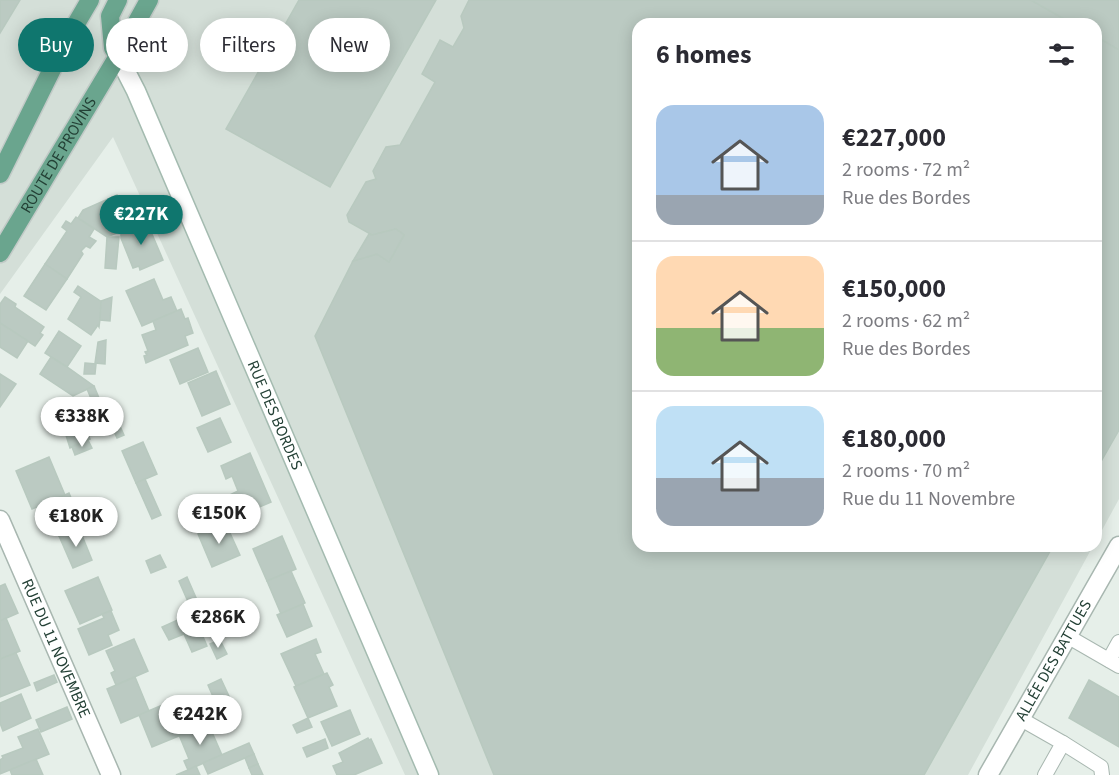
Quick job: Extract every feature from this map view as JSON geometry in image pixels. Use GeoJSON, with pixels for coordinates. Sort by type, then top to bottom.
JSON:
{"type":"FeatureCollection","features":[{"type":"Feature","properties":{"kind":"main road"},"geometry":{"type":"LineString","coordinates":[[0,174],[66,40],[89,0]]}},
{"type":"Feature","properties":{"kind":"main road"},"geometry":{"type":"LineString","coordinates":[[110,18],[118,0]]}},
{"type":"Feature","properties":{"kind":"main road","name":"ROUTE DE PROVINS"},"geometry":{"type":"LineString","coordinates":[[139,18],[149,0]]}},
{"type":"Feature","properties":{"kind":"main road","name":"ROUTE DE PROVINS"},"geometry":{"type":"LineString","coordinates":[[0,253],[109,72]]}},
{"type":"Feature","properties":{"kind":"street","name":"RUE DES BORDES"},"geometry":{"type":"LineString","coordinates":[[126,72],[140,101],[429,775]]}},
{"type":"Feature","properties":{"kind":"street"},"geometry":{"type":"LineString","coordinates":[[0,160],[15,142]]}},
{"type":"Feature","properties":{"kind":"street","name":"RUE DU 11 NOVEMBRE"},"geometry":{"type":"LineString","coordinates":[[0,520],[111,775]]}},
{"type":"Feature","properties":{"kind":"street","name":"ALLÉE DES BATTUES"},"geometry":{"type":"LineString","coordinates":[[988,775],[1119,546]]}},
{"type":"Feature","properties":{"kind":"lane"},"geometry":{"type":"LineString","coordinates":[[1067,636],[1114,663],[1119,642]]}},
{"type":"Feature","properties":{"kind":"lane"},"geometry":{"type":"LineString","coordinates":[[1019,718],[1101,766],[1102,775]]}},
{"type":"Feature","properties":{"kind":"lane"},"geometry":{"type":"LineString","coordinates":[[1045,775],[1063,743]]}},
{"type":"Feature","properties":{"kind":"shaded area"},"geometry":{"type":"Polygon","coordinates":[[[0,0],[1119,0],[1119,499],[1102,530],[1102,18],[632,18],[632,552],[1090,552],[968,775],[405,775],[113,137],[0,294],[0,0]]]}},
{"type":"Feature","properties":{"kind":"building"},"geometry":{"type":"Polygon","coordinates":[[[0,0],[20,0],[0,33],[0,0]]]}},
{"type":"Feature","properties":{"kind":"building"},"geometry":{"type":"Polygon","coordinates":[[[299,0],[436,0],[330,187],[226,129],[258,72],[296,72],[296,18],[289,18],[299,0]]]}},
{"type":"Feature","properties":{"kind":"building"},"geometry":{"type":"Polygon","coordinates":[[[469,0],[1031,0],[1062,18],[632,18],[632,552],[1050,552],[924,775],[494,775],[315,336],[353,261],[377,254],[389,262],[404,235],[396,229],[372,235],[349,222],[347,215],[366,182],[376,179],[373,171],[386,147],[400,145],[435,82],[422,74],[440,40],[453,47],[464,28],[461,16],[469,0]]]}},
{"type":"Feature","properties":{"kind":"building"},"geometry":{"type":"Polygon","coordinates":[[[1031,0],[1119,0],[1119,50],[1102,40],[1102,18],[1062,18],[1031,0]]]}},
{"type":"Feature","properties":{"kind":"building"},"geometry":{"type":"Polygon","coordinates":[[[1102,40],[1119,50],[1119,430],[1102,460],[1102,40]]]}},
{"type":"Feature","properties":{"kind":"building"},"geometry":{"type":"Polygon","coordinates":[[[117,195],[119,201],[129,197],[141,223],[107,237],[78,218],[83,210],[117,195]]]}},
{"type":"Feature","properties":{"kind":"building"},"geometry":{"type":"Polygon","coordinates":[[[76,217],[94,229],[89,237],[96,241],[90,248],[86,246],[81,251],[83,254],[67,279],[45,264],[67,231],[62,227],[66,221],[71,224],[76,217]]]}},
{"type":"Feature","properties":{"kind":"building"},"geometry":{"type":"Polygon","coordinates":[[[146,220],[163,260],[140,270],[139,266],[133,268],[121,238],[121,231],[146,220]]]}},
{"type":"Feature","properties":{"kind":"building"},"geometry":{"type":"Polygon","coordinates":[[[396,229],[404,235],[389,262],[377,254],[353,261],[369,234],[396,229]]]}},
{"type":"Feature","properties":{"kind":"building"},"geometry":{"type":"Polygon","coordinates":[[[107,237],[119,237],[116,269],[105,268],[107,237]]]}},
{"type":"Feature","properties":{"kind":"building"},"geometry":{"type":"Polygon","coordinates":[[[45,264],[67,279],[46,310],[24,296],[45,264]]]}},
{"type":"Feature","properties":{"kind":"building"},"geometry":{"type":"Polygon","coordinates":[[[154,279],[163,300],[171,297],[177,311],[142,326],[126,291],[154,279]]]}},
{"type":"Feature","properties":{"kind":"building"},"geometry":{"type":"Polygon","coordinates":[[[78,286],[102,302],[99,327],[98,325],[91,335],[68,319],[81,297],[74,292],[78,286]]]}},
{"type":"Feature","properties":{"kind":"building"},"geometry":{"type":"Polygon","coordinates":[[[5,297],[16,304],[15,307],[44,327],[40,333],[43,335],[35,346],[0,323],[0,304],[5,297]]]}},
{"type":"Feature","properties":{"kind":"building"},"geometry":{"type":"Polygon","coordinates":[[[112,297],[110,321],[100,320],[101,301],[112,297]]]}},
{"type":"Feature","properties":{"kind":"building"},"geometry":{"type":"Polygon","coordinates":[[[181,309],[185,319],[188,318],[193,333],[185,336],[188,345],[146,363],[144,356],[148,351],[142,335],[156,330],[153,321],[181,309]]]}},
{"type":"Feature","properties":{"kind":"building"},"geometry":{"type":"Polygon","coordinates":[[[0,323],[28,341],[17,358],[0,347],[0,323]]]}},
{"type":"Feature","properties":{"kind":"building"},"geometry":{"type":"Polygon","coordinates":[[[59,331],[81,346],[67,367],[45,353],[59,331]]]}},
{"type":"Feature","properties":{"kind":"building"},"geometry":{"type":"Polygon","coordinates":[[[106,340],[105,364],[95,363],[98,342],[106,340]]]}},
{"type":"Feature","properties":{"kind":"building"},"geometry":{"type":"Polygon","coordinates":[[[198,348],[208,372],[180,384],[170,360],[198,348]]]}},
{"type":"Feature","properties":{"kind":"building"},"geometry":{"type":"Polygon","coordinates":[[[51,357],[94,386],[73,396],[40,374],[51,357]]]}},
{"type":"Feature","properties":{"kind":"building"},"geometry":{"type":"Polygon","coordinates":[[[85,363],[96,364],[95,374],[84,374],[85,363]]]}},
{"type":"Feature","properties":{"kind":"building"},"geometry":{"type":"Polygon","coordinates":[[[216,371],[230,404],[202,416],[188,383],[216,371]]]}},
{"type":"Feature","properties":{"kind":"building"},"geometry":{"type":"Polygon","coordinates":[[[0,374],[16,384],[0,407],[0,374]]]}},
{"type":"Feature","properties":{"kind":"building"},"geometry":{"type":"Polygon","coordinates":[[[94,386],[107,417],[100,420],[87,389],[94,386]]]}},
{"type":"Feature","properties":{"kind":"building"},"geometry":{"type":"Polygon","coordinates":[[[73,404],[90,439],[70,448],[58,410],[73,404]]]}},
{"type":"Feature","properties":{"kind":"building"},"geometry":{"type":"Polygon","coordinates":[[[115,415],[124,435],[117,438],[108,418],[115,415]]]}},
{"type":"Feature","properties":{"kind":"building"},"geometry":{"type":"Polygon","coordinates":[[[220,418],[231,442],[208,452],[197,428],[220,418]]]}},
{"type":"Feature","properties":{"kind":"building"},"geometry":{"type":"Polygon","coordinates":[[[88,440],[92,448],[75,455],[72,447],[88,440]]]}},
{"type":"Feature","properties":{"kind":"building"},"geometry":{"type":"Polygon","coordinates":[[[143,442],[157,474],[136,483],[122,451],[143,442]]]}},
{"type":"Feature","properties":{"kind":"building"},"geometry":{"type":"Polygon","coordinates":[[[250,453],[271,502],[224,522],[215,502],[238,491],[232,476],[226,479],[221,466],[250,453]]]}},
{"type":"Feature","properties":{"kind":"building"},"geometry":{"type":"Polygon","coordinates":[[[49,457],[65,495],[32,509],[16,471],[49,457]]]}},
{"type":"Feature","properties":{"kind":"building"},"geometry":{"type":"Polygon","coordinates":[[[145,479],[161,515],[152,519],[136,483],[145,479]]]}},
{"type":"Feature","properties":{"kind":"building"},"geometry":{"type":"Polygon","coordinates":[[[69,493],[83,526],[59,536],[45,504],[69,493]]]}},
{"type":"Feature","properties":{"kind":"building"},"geometry":{"type":"Polygon","coordinates":[[[225,522],[240,555],[212,567],[198,534],[225,522]]]}},
{"type":"Feature","properties":{"kind":"building"},"geometry":{"type":"Polygon","coordinates":[[[79,528],[92,560],[73,568],[59,536],[79,528]]]}},
{"type":"Feature","properties":{"kind":"building"},"geometry":{"type":"Polygon","coordinates":[[[282,536],[296,569],[267,581],[253,549],[282,536]]]}},
{"type":"Feature","properties":{"kind":"building"},"geometry":{"type":"Polygon","coordinates":[[[160,555],[166,567],[151,573],[146,561],[160,555]]]}},
{"type":"Feature","properties":{"kind":"building"},"geometry":{"type":"Polygon","coordinates":[[[291,571],[305,603],[281,614],[267,581],[291,571]]]}},
{"type":"Feature","properties":{"kind":"building"},"geometry":{"type":"Polygon","coordinates":[[[98,577],[112,610],[80,624],[65,591],[98,577]]]}},
{"type":"Feature","properties":{"kind":"building"},"geometry":{"type":"Polygon","coordinates":[[[187,577],[197,600],[200,599],[204,609],[193,613],[179,581],[187,577]]]}},
{"type":"Feature","properties":{"kind":"building"},"geometry":{"type":"Polygon","coordinates":[[[5,584],[18,613],[0,621],[0,586],[5,584]]]}},
{"type":"Feature","properties":{"kind":"building"},"geometry":{"type":"Polygon","coordinates":[[[303,604],[312,626],[287,637],[277,615],[303,604]]]}},
{"type":"Feature","properties":{"kind":"building"},"geometry":{"type":"Polygon","coordinates":[[[111,611],[119,630],[108,635],[112,645],[89,655],[78,629],[104,618],[102,614],[111,611]]]}},
{"type":"Feature","properties":{"kind":"building"},"geometry":{"type":"Polygon","coordinates":[[[193,613],[207,646],[192,652],[184,634],[169,640],[162,627],[193,613]]]}},
{"type":"Feature","properties":{"kind":"building"},"geometry":{"type":"Polygon","coordinates":[[[6,618],[20,651],[0,659],[0,621],[6,618]]]}},
{"type":"Feature","properties":{"kind":"building"},"geometry":{"type":"Polygon","coordinates":[[[134,639],[148,671],[116,685],[111,673],[115,671],[106,651],[134,639]]]}},
{"type":"Feature","properties":{"kind":"building"},"geometry":{"type":"Polygon","coordinates":[[[316,639],[321,652],[315,654],[324,674],[296,686],[281,654],[316,639]]]}},
{"type":"Feature","properties":{"kind":"building"},"geometry":{"type":"Polygon","coordinates":[[[220,640],[227,654],[217,659],[210,644],[220,640]]]}},
{"type":"Feature","properties":{"kind":"building"},"geometry":{"type":"Polygon","coordinates":[[[16,653],[30,685],[0,697],[0,659],[16,653]]]}},
{"type":"Feature","properties":{"kind":"building"},"geometry":{"type":"Polygon","coordinates":[[[327,673],[333,685],[329,687],[337,706],[308,718],[294,687],[327,673]]]}},
{"type":"Feature","properties":{"kind":"building"},"geometry":{"type":"Polygon","coordinates":[[[54,675],[57,682],[37,691],[34,683],[54,675]]]}},
{"type":"Feature","properties":{"kind":"building"},"geometry":{"type":"Polygon","coordinates":[[[135,677],[149,711],[121,723],[107,689],[135,677]]]}},
{"type":"Feature","properties":{"kind":"building"},"geometry":{"type":"Polygon","coordinates":[[[221,679],[236,711],[222,717],[208,685],[221,679]]]}},
{"type":"Feature","properties":{"kind":"building"},"geometry":{"type":"Polygon","coordinates":[[[1089,680],[1119,697],[1119,747],[1069,718],[1089,680]]]}},
{"type":"Feature","properties":{"kind":"building"},"geometry":{"type":"Polygon","coordinates":[[[21,694],[31,718],[3,731],[0,723],[0,703],[21,694]]]}},
{"type":"Feature","properties":{"kind":"building"},"geometry":{"type":"Polygon","coordinates":[[[172,701],[186,733],[152,747],[139,715],[172,701]]]}},
{"type":"Feature","properties":{"kind":"building"},"geometry":{"type":"Polygon","coordinates":[[[67,707],[72,719],[41,732],[36,720],[67,707]]]}},
{"type":"Feature","properties":{"kind":"building"},"geometry":{"type":"Polygon","coordinates":[[[350,710],[360,734],[332,746],[321,722],[350,710]]]}},
{"type":"Feature","properties":{"kind":"building"},"geometry":{"type":"Polygon","coordinates":[[[308,718],[312,727],[297,733],[293,725],[308,718]]]}},
{"type":"Feature","properties":{"kind":"building"},"geometry":{"type":"Polygon","coordinates":[[[208,723],[222,755],[188,770],[184,761],[189,759],[179,735],[208,723]]]}},
{"type":"Feature","properties":{"kind":"building"},"geometry":{"type":"Polygon","coordinates":[[[38,729],[49,754],[0,774],[2,756],[23,748],[18,737],[38,729]]]}},
{"type":"Feature","properties":{"kind":"building"},"geometry":{"type":"Polygon","coordinates":[[[368,738],[371,739],[382,763],[354,775],[337,775],[333,766],[343,762],[339,753],[368,738]]]}},
{"type":"Feature","properties":{"kind":"building"},"geometry":{"type":"Polygon","coordinates":[[[325,739],[328,748],[307,757],[303,748],[325,739]]]}},
{"type":"Feature","properties":{"kind":"building"},"geometry":{"type":"Polygon","coordinates":[[[249,743],[254,754],[208,774],[203,763],[249,743]]]}},
{"type":"Feature","properties":{"kind":"building"},"geometry":{"type":"Polygon","coordinates":[[[254,754],[258,764],[249,768],[245,758],[254,754]]]}},
{"type":"Feature","properties":{"kind":"building"},"geometry":{"type":"Polygon","coordinates":[[[36,759],[43,775],[12,775],[10,770],[36,759]]]}},
{"type":"Feature","properties":{"kind":"building"},"geometry":{"type":"Polygon","coordinates":[[[258,764],[263,775],[252,775],[249,768],[258,764]]]}},
{"type":"Feature","properties":{"kind":"building"},"geometry":{"type":"Polygon","coordinates":[[[196,766],[200,775],[176,775],[188,770],[196,766]]]}}]}
